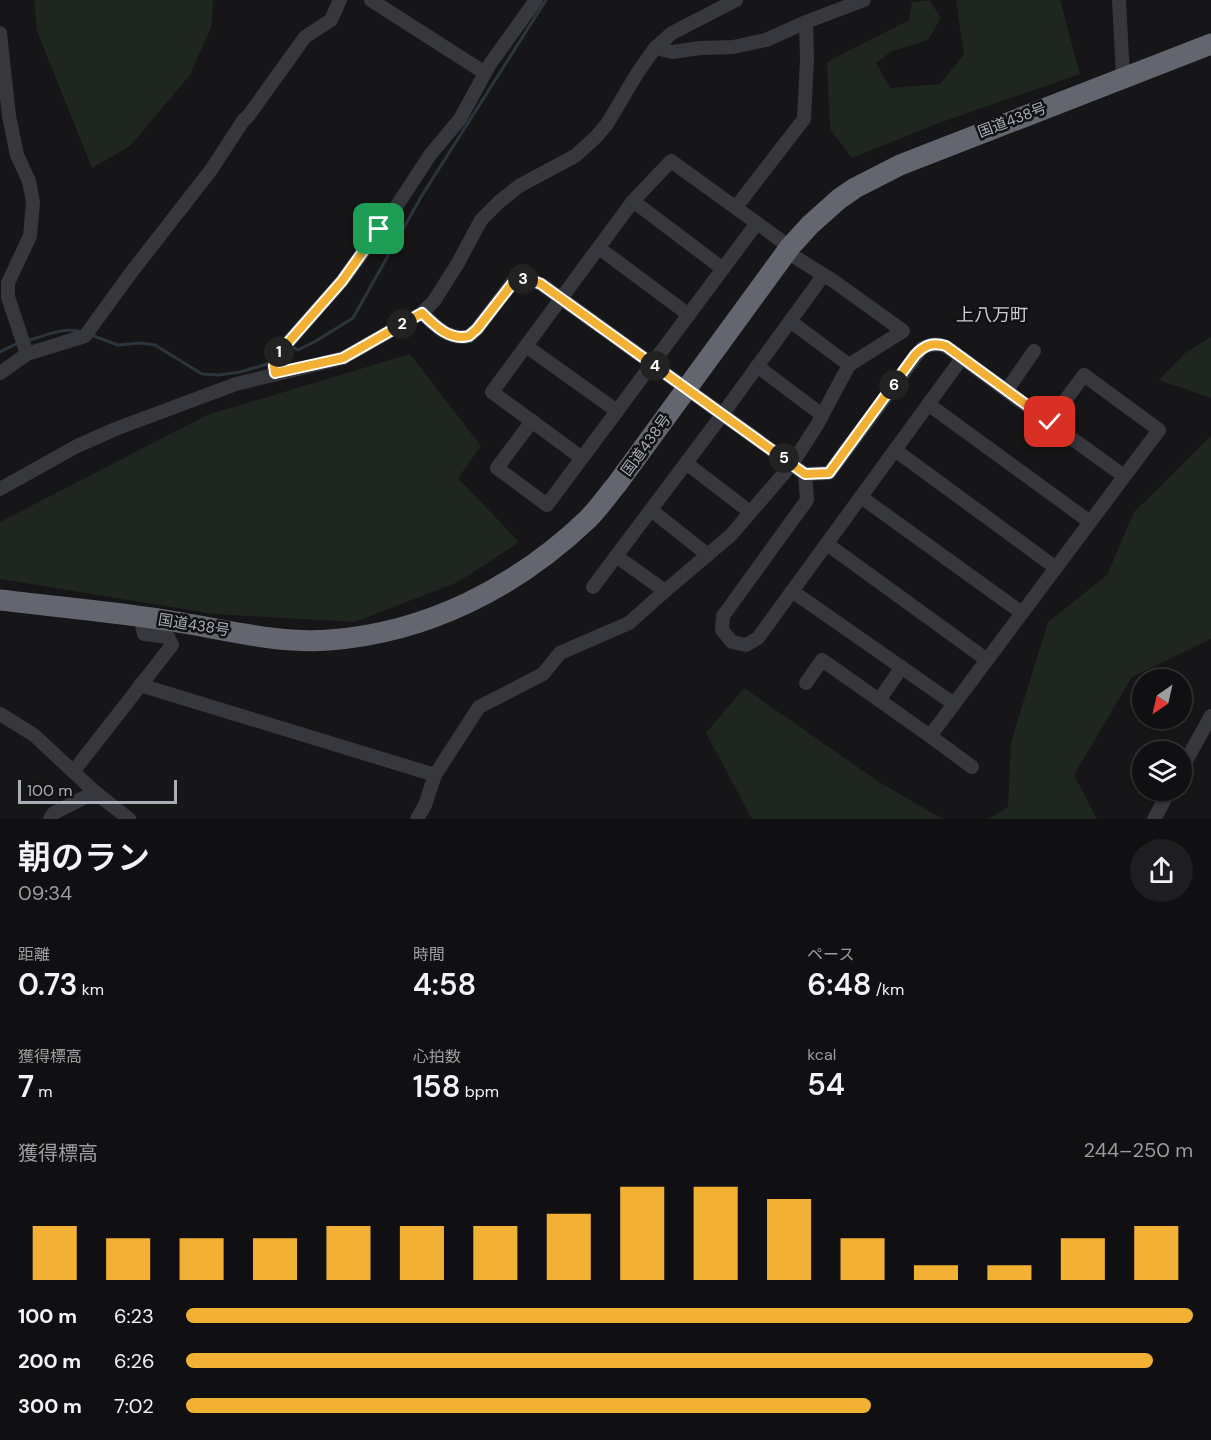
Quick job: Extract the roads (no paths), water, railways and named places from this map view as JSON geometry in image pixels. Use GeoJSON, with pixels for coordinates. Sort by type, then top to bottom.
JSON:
{"type":"FeatureCollection","features":[{"type":"Feature","properties":{"kind":"highway","name":"国道438号"},"geometry":{"type":"LineString","coordinates":[[0,600],[140,616],[295,640],[328,640],[401,628],[465,606],[529,568],[590,517],[617,484],[789,250],[823,213],[855,188],[931,152],[1123,76],[1211,44]]}},
{"type":"Feature","properties":{"kind":"street"},"geometry":{"type":"LineString","coordinates":[[0,373],[24,346],[88,333],[130,274],[211,170],[243,121],[305,37],[331,20],[340,0]]}},
{"type":"Feature","properties":{"kind":"street"},"geometry":{"type":"LineString","coordinates":[[371,0],[485,73]]}},
{"type":"Feature","properties":{"kind":"street"},"geometry":{"type":"LineString","coordinates":[[275,366],[283,346],[342,281],[396,207],[430,155],[460,119],[485,73],[536,0]]}},
{"type":"Feature","properties":{"kind":"street"},"geometry":{"type":"LineString","coordinates":[[0,489],[76,446],[236,384],[275,366],[343,358],[422,313],[434,302],[481,220],[499,202],[519,186],[575,156],[596,137],[655,48],[672,33],[736,0]]}},
{"type":"Feature","properties":{"kind":"street"},"geometry":{"type":"LineString","coordinates":[[655,48],[673,52],[732,47],[766,40],[864,0]]}},
{"type":"Feature","properties":{"kind":"street"},"geometry":{"type":"LineString","coordinates":[[1119,0],[1123,76]]}},
{"type":"Feature","properties":{"kind":"street"},"geometry":{"type":"LineString","coordinates":[[736,207],[804,119],[806,22]]}},
{"type":"Feature","properties":{"kind":"street"},"geometry":{"type":"LineString","coordinates":[[0,33],[9,116],[17,155],[29,181],[33,202],[30,236],[8,284],[8,297],[24,346]]}},
{"type":"Feature","properties":{"kind":"street"},"geometry":{"type":"LineString","coordinates":[[417,819],[425,805],[435,775],[479,707],[543,674],[560,653],[629,623],[731,535],[792,464],[849,365],[903,331],[835,282],[823,276],[757,223],[671,160],[633,201],[492,393],[582,458]]}},
{"type":"Feature","properties":{"kind":"street"},"geometry":{"type":"LineString","coordinates":[[633,201],[723,269]]}},
{"type":"Feature","properties":{"kind":"street"},"geometry":{"type":"LineString","coordinates":[[532,421],[497,468],[547,505],[757,223]]}},
{"type":"Feature","properties":{"kind":"street"},"geometry":{"type":"LineString","coordinates":[[599,248],[689,315]]}},
{"type":"Feature","properties":{"kind":"street"},"geometry":{"type":"LineString","coordinates":[[593,587],[823,276]]}},
{"type":"Feature","properties":{"kind":"street"},"geometry":{"type":"LineString","coordinates":[[422,313],[446,333],[462,338],[469,336],[477,329],[512,284],[520,279],[529,279],[541,284],[805,474],[829,473],[922,348],[935,343],[946,346],[1124,477]]}},
{"type":"Feature","properties":{"kind":"street"},"geometry":{"type":"LineString","coordinates":[[790,321],[849,365]]}},
{"type":"Feature","properties":{"kind":"street"},"geometry":{"type":"LineString","coordinates":[[526,346],[616,411]]}},
{"type":"Feature","properties":{"kind":"street"},"geometry":{"type":"LineString","coordinates":[[1006,390],[1034,351]]}},
{"type":"Feature","properties":{"kind":"street"},"geometry":{"type":"LineString","coordinates":[[805,474],[807,500],[723,616],[722,630],[732,642],[746,645],[758,638],[962,358]]}},
{"type":"Feature","properties":{"kind":"street"},"geometry":{"type":"LineString","coordinates":[[757,366],[822,415]]}},
{"type":"Feature","properties":{"kind":"street"},"geometry":{"type":"LineString","coordinates":[[930,736],[1159,430],[1084,375],[1050,422]]}},
{"type":"Feature","properties":{"kind":"street"},"geometry":{"type":"LineString","coordinates":[[928,404],[1090,522]]}},
{"type":"Feature","properties":{"kind":"street"},"geometry":{"type":"LineString","coordinates":[[895,450],[1056,568]]}},
{"type":"Feature","properties":{"kind":"street"},"geometry":{"type":"LineString","coordinates":[[686,463],[750,512]]}},
{"type":"Feature","properties":{"kind":"street"},"geometry":{"type":"LineString","coordinates":[[861,497],[1022,613]]}},
{"type":"Feature","properties":{"kind":"street"},"geometry":{"type":"LineString","coordinates":[[651,510],[708,555]]}},
{"type":"Feature","properties":{"kind":"street"},"geometry":{"type":"LineString","coordinates":[[826,544],[987,660]]}},
{"type":"Feature","properties":{"kind":"street"},"geometry":{"type":"LineString","coordinates":[[616,556],[665,591]]}},
{"type":"Feature","properties":{"kind":"street"},"geometry":{"type":"LineString","coordinates":[[792,591],[954,704]]}},
{"type":"Feature","properties":{"kind":"street"},"geometry":{"type":"LineString","coordinates":[[73,772],[171,645],[168,637],[144,634],[140,616]]}},
{"type":"Feature","properties":{"kind":"street"},"geometry":{"type":"LineString","coordinates":[[806,683],[822,660],[972,766]]}},
{"type":"Feature","properties":{"kind":"street"},"geometry":{"type":"LineString","coordinates":[[879,700],[902,668]]}},
{"type":"Feature","properties":{"kind":"street"},"geometry":{"type":"LineString","coordinates":[[140,685],[435,775]]}},
{"type":"Feature","properties":{"kind":"street"},"geometry":{"type":"LineString","coordinates":[[0,714],[34,735],[94,792],[129,819]]}},
{"type":"Feature","properties":{"kind":"street"},"geometry":{"type":"LineString","coordinates":[[1192,750],[1211,716]]}},
{"type":"Feature","properties":{"kind":"street"},"geometry":{"type":"LineString","coordinates":[[50,819],[54,813],[94,792]]}},
{"type":"Feature","properties":{"kind":"street"},"geometry":{"type":"LineString","coordinates":[[1154,819],[1164,801]]}},
{"type":"Feature","properties":{"kind":"waterway"},"geometry":{"type":"LineString","coordinates":[[290,349],[292,347],[298,350],[353,318],[421,197],[546,0]]}},
{"type":"Feature","properties":{"kind":"waterway"},"geometry":{"type":"LineString","coordinates":[[27,341],[62,331],[82,332]]}},
{"type":"Feature","properties":{"kind":"waterway"},"geometry":{"type":"LineString","coordinates":[[91,335],[118,345],[141,343],[155,345],[202,374],[219,375],[240,372],[271,363]]}},
{"type":"Feature","properties":{"kind":"waterway"},"geometry":{"type":"LineString","coordinates":[[0,352],[18,343]]}},
{"type":"Feature","properties":{"kind":"district","name":"上八万町"},"geometry":{"type":"Point","coordinates":[992,315]}}]}
